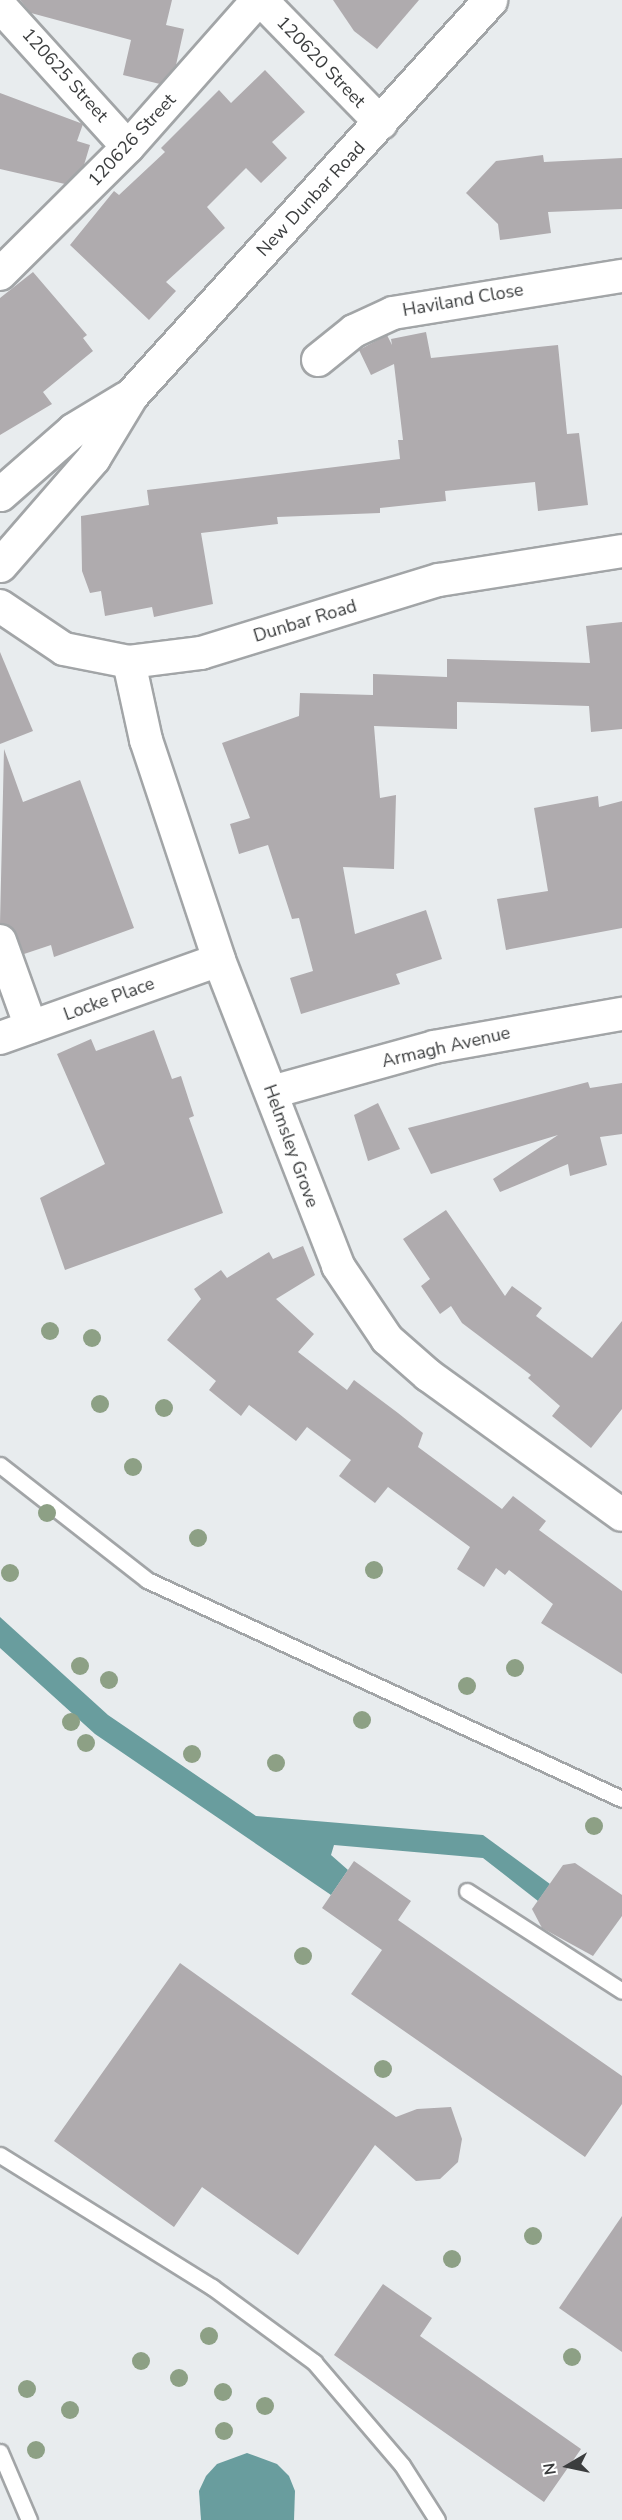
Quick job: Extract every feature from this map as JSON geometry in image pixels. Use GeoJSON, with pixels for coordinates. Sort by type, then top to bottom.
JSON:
{"type":"FeatureCollection","features":[{"type":"Feature","properties":{"kind":"street","name":"120620 Street"},"geometry":{"type":"LineString","coordinates":[[260,0],[381,123]]}},
{"type":"Feature","properties":{"kind":"street","name":"120626 Street"},"geometry":{"type":"LineString","coordinates":[[0,274],[128,147],[260,0]]}},
{"type":"Feature","properties":{"kind":"street","name":"New Dunbar Road"},"geometry":{"type":"LineString","coordinates":[[0,565],[93,458],[130,395],[381,123],[490,0]]}},
{"type":"Feature","properties":{"kind":"street","name":"120625 Street"},"geometry":{"type":"LineString","coordinates":[[0,6],[63,69],[128,147]]}},
{"type":"Feature","properties":{"kind":"street","name":"Haviland Close"},"geometry":{"type":"LineString","coordinates":[[318,360],[354,331],[393,313],[622,276]]}},
{"type":"Feature","properties":{"kind":"street","name":"New Dunbar Road"},"geometry":{"type":"LineString","coordinates":[[0,494],[73,430],[130,395]]}},
{"type":"Feature","properties":{"kind":"street","name":"Dunbar Road"},"geometry":{"type":"LineString","coordinates":[[0,606],[64,649],[129,662],[201,653],[439,580],[622,551]]}},
{"type":"Feature","properties":{"kind":"street","name":"Helmsley Grove"},"geometry":{"type":"LineString","coordinates":[[129,662],[146,740],[219,960],[338,1266],[387,1338],[428,1375],[622,1515]]}},
{"type":"Feature","properties":{"kind":"street"},"geometry":{"type":"LineString","coordinates":[[0,941],[31,1028]]}},
{"type":"Feature","properties":{"kind":"street","name":"Locke Place"},"geometry":{"type":"LineString","coordinates":[[0,1038],[219,960]]}},
{"type":"Feature","properties":{"kind":"street","name":"Armagh Avenue"},"geometry":{"type":"LineString","coordinates":[[272,1092],[434,1047],[622,1014]]}},
{"type":"Feature","properties":{"kind":"lane"},"geometry":{"type":"LineString","coordinates":[[0,1465],[147,1580],[622,1799]]}},
{"type":"Feature","properties":{"kind":"lane"},"geometry":{"type":"LineString","coordinates":[[467,1891],[622,1991]]}},
{"type":"Feature","properties":{"kind":"lane"},"geometry":{"type":"LineString","coordinates":[[0,2155],[212,2287],[314,2362],[402,2465],[437,2520]]}},
{"type":"Feature","properties":{"kind":"lane"},"geometry":{"type":"LineString","coordinates":[[0,2452],[29,2520]]}},
{"type":"Feature","properties":{"kind":"water"},"geometry":{"type":"Polygon","coordinates":[[[0,1617],[108,1715],[256,1816],[483,1835],[550,1884],[538,1901],[483,1858],[334,1845],[331,1855],[348,1870],[331,1895],[95,1734],[0,1648],[0,1617]]]}},
{"type":"Feature","properties":{"kind":"water"},"geometry":{"type":"Polygon","coordinates":[[[247,2453],[277,2464],[289,2476],[295,2491],[294,2520],[201,2520],[199,2491],[206,2476],[217,2464],[247,2453]]]}},
{"type":"Feature","properties":{"kind":"building"},"geometry":{"type":"Polygon","coordinates":[[[20,0],[172,0],[166,25],[184,29],[176,65],[160,84],[123,75],[131,40],[31,13],[20,0]]]}},
{"type":"Feature","properties":{"kind":"building"},"geometry":{"type":"Polygon","coordinates":[[[333,0],[419,0],[377,49],[354,31],[333,0]]]}},
{"type":"Feature","properties":{"kind":"building"},"geometry":{"type":"Polygon","coordinates":[[[265,70],[305,112],[272,142],[287,158],[261,183],[246,168],[207,207],[225,228],[166,282],[176,291],[149,320],[70,245],[114,191],[119,195],[165,152],[161,148],[219,90],[231,103],[265,70]]]}},
{"type":"Feature","properties":{"kind":"building"},"geometry":{"type":"Polygon","coordinates":[[[0,93],[83,124],[77,141],[90,145],[84,165],[65,184],[0,169],[0,93]]]}},
{"type":"Feature","properties":{"kind":"building"},"geometry":{"type":"Polygon","coordinates":[[[543,155],[544,162],[622,158],[622,209],[548,212],[551,233],[500,240],[498,224],[466,193],[496,161],[543,155]]]}},
{"type":"Feature","properties":{"kind":"building"},"geometry":{"type":"Polygon","coordinates":[[[33,272],[87,335],[83,338],[93,351],[43,392],[52,404],[0,435],[0,298],[33,272]]]}},
{"type":"Feature","properties":{"kind":"building"},"geometry":{"type":"Polygon","coordinates":[[[426,332],[431,358],[558,345],[567,434],[579,433],[588,505],[538,511],[535,482],[445,491],[446,501],[380,508],[380,513],[277,517],[278,524],[201,533],[213,604],[154,617],[152,607],[105,616],[101,591],[90,593],[82,571],[81,516],[149,505],[147,490],[400,459],[398,440],[403,440],[394,364],[371,375],[359,350],[387,335],[392,345],[391,339],[426,332]]]}},
{"type":"Feature","properties":{"kind":"building"},"geometry":{"type":"Polygon","coordinates":[[[622,622],[622,729],[591,732],[589,706],[457,702],[457,729],[374,726],[380,798],[396,795],[394,869],[343,867],[355,934],[426,910],[442,959],[396,974],[400,984],[301,1014],[290,978],[313,971],[299,918],[292,919],[268,845],[239,854],[230,824],[250,818],[222,743],[299,716],[300,693],[373,695],[373,674],[447,677],[447,659],[590,663],[586,626],[622,622]]]}},
{"type":"Feature","properties":{"kind":"building"},"geometry":{"type":"Polygon","coordinates":[[[0,652],[33,731],[0,744],[0,652]]]}},
{"type":"Feature","properties":{"kind":"building"},"geometry":{"type":"Polygon","coordinates":[[[4,749],[23,802],[80,780],[134,928],[54,957],[51,945],[24,954],[12,928],[0,923],[4,749]]]}},
{"type":"Feature","properties":{"kind":"building"},"geometry":{"type":"Polygon","coordinates":[[[598,796],[599,807],[622,801],[622,928],[506,950],[497,899],[548,891],[534,808],[598,796]]]}},
{"type":"Feature","properties":{"kind":"building"},"geometry":{"type":"Polygon","coordinates":[[[154,1030],[172,1079],[181,1076],[194,1116],[189,1118],[223,1213],[65,1270],[40,1198],[105,1164],[57,1054],[91,1039],[96,1051],[154,1030]]]}},
{"type":"Feature","properties":{"kind":"building"},"geometry":{"type":"Polygon","coordinates":[[[588,1082],[590,1088],[622,1083],[622,1134],[600,1137],[607,1165],[570,1176],[568,1164],[500,1192],[493,1179],[558,1135],[431,1174],[408,1128],[588,1082]]]}},
{"type":"Feature","properties":{"kind":"building"},"geometry":{"type":"Polygon","coordinates":[[[378,1103],[400,1149],[368,1161],[354,1115],[378,1103]]]}},
{"type":"Feature","properties":{"kind":"building"},"geometry":{"type":"Polygon","coordinates":[[[446,1210],[505,1296],[512,1286],[542,1308],[536,1316],[592,1358],[622,1321],[622,1409],[591,1448],[552,1416],[560,1406],[528,1378],[531,1375],[462,1323],[451,1306],[440,1314],[421,1286],[430,1279],[403,1239],[446,1210]]]}},
{"type":"Feature","properties":{"kind":"building"},"geometry":{"type":"Polygon","coordinates":[[[303,1246],[315,1275],[276,1299],[314,1334],[298,1352],[347,1390],[354,1380],[398,1413],[423,1433],[418,1447],[502,1509],[513,1496],[546,1521],[539,1530],[622,1591],[622,1674],[541,1623],[553,1604],[509,1570],[505,1575],[496,1568],[484,1587],[457,1569],[470,1547],[388,1487],[375,1503],[339,1476],[351,1460],[307,1427],[296,1441],[249,1405],[241,1416],[209,1390],[216,1381],[167,1340],[201,1299],[194,1289],[221,1270],[227,1278],[269,1252],[273,1259],[303,1246]]]}},
{"type":"Feature","properties":{"kind":"building"},"geometry":{"type":"Polygon","coordinates":[[[354,1861],[411,1901],[398,1920],[622,2076],[622,2104],[585,2157],[351,1994],[382,1950],[322,1908],[354,1861]]]}},
{"type":"Feature","properties":{"kind":"building"},"geometry":{"type":"Polygon","coordinates":[[[575,1863],[622,1895],[622,1916],[593,1956],[542,1928],[532,1909],[563,1865],[575,1863]]]}},
{"type":"Feature","properties":{"kind":"building"},"geometry":{"type":"Polygon","coordinates":[[[180,1963],[396,2117],[417,2109],[451,2107],[462,2139],[458,2162],[440,2179],[416,2181],[375,2145],[298,2255],[202,2187],[174,2227],[54,2141],[180,1963]]]}},
{"type":"Feature","properties":{"kind":"building"},"geometry":{"type":"Polygon","coordinates":[[[622,2216],[622,2352],[559,2308],[622,2216]]]}},
{"type":"Feature","properties":{"kind":"building"},"geometry":{"type":"Polygon","coordinates":[[[383,2284],[432,2318],[420,2336],[581,2449],[544,2502],[334,2355],[383,2284]]]}}]}
